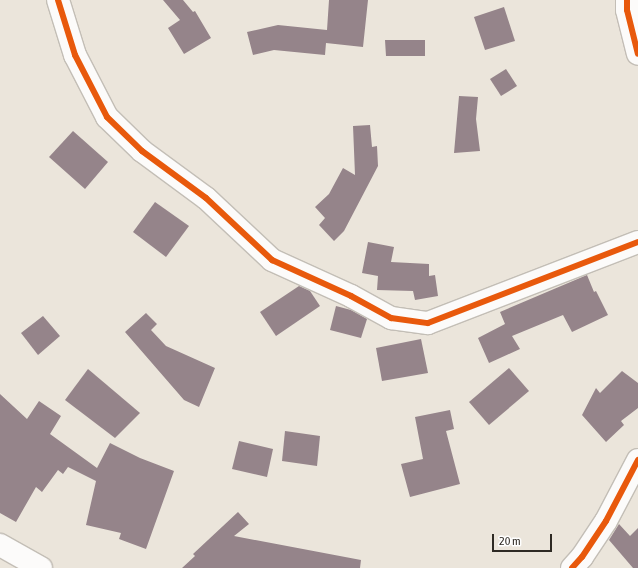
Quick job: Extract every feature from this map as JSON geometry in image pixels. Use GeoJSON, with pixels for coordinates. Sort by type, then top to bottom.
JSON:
{"type":"FeatureCollection","features":[{"type":"Feature","properties":{"kind":"street"},"geometry":{"type":"LineString","coordinates":[[58,0],[75,55],[107,117],[142,151],[206,198],[272,260],[351,296],[391,318],[428,323],[638,242]]}},
{"type":"Feature","properties":{"kind":"street"},"geometry":{"type":"LineString","coordinates":[[627,0],[627,10],[638,54]]}},
{"type":"Feature","properties":{"kind":"street"},"geometry":{"type":"LineString","coordinates":[[572,568],[582,557],[606,521],[638,460]]}},
{"type":"Feature","properties":{"kind":"street"},"geometry":{"type":"LineString","coordinates":[[0,545],[41,568]]}},
{"type":"Feature","properties":{"kind":"building"},"geometry":{"type":"Polygon","coordinates":[[[163,0],[183,0],[193,12],[195,11],[211,38],[184,54],[168,28],[180,20],[163,0]]]}},
{"type":"Feature","properties":{"kind":"building"},"geometry":{"type":"Polygon","coordinates":[[[329,0],[368,0],[363,47],[326,43],[325,55],[274,50],[253,55],[247,32],[278,25],[327,30],[329,0]]]}},
{"type":"Feature","properties":{"kind":"building"},"geometry":{"type":"Polygon","coordinates":[[[504,7],[515,41],[485,50],[474,17],[504,7]]]}},
{"type":"Feature","properties":{"kind":"building"},"geometry":{"type":"Polygon","coordinates":[[[385,40],[425,40],[425,56],[386,56],[385,40]]]}},
{"type":"Feature","properties":{"kind":"building"},"geometry":{"type":"Polygon","coordinates":[[[506,69],[517,86],[501,96],[490,79],[506,69]]]}},
{"type":"Feature","properties":{"kind":"building"},"geometry":{"type":"Polygon","coordinates":[[[459,96],[478,97],[476,119],[480,151],[454,153],[459,96]]]}},
{"type":"Feature","properties":{"kind":"building"},"geometry":{"type":"Polygon","coordinates":[[[370,125],[372,147],[377,146],[378,166],[344,231],[334,241],[319,225],[325,218],[315,207],[329,194],[343,168],[355,175],[353,126],[370,125]]]}},
{"type":"Feature","properties":{"kind":"building"},"geometry":{"type":"Polygon","coordinates":[[[73,131],[108,162],[85,189],[49,157],[73,131]]]}},
{"type":"Feature","properties":{"kind":"building"},"geometry":{"type":"Polygon","coordinates":[[[155,202],[189,226],[166,257],[133,232],[155,202]]]}},
{"type":"Feature","properties":{"kind":"building"},"geometry":{"type":"Polygon","coordinates":[[[368,242],[394,247],[391,262],[429,264],[429,276],[435,275],[438,296],[415,300],[413,291],[377,290],[378,276],[362,273],[368,242]]]}},
{"type":"Feature","properties":{"kind":"building"},"geometry":{"type":"Polygon","coordinates":[[[587,275],[594,292],[596,291],[608,315],[572,332],[563,315],[512,336],[520,349],[489,363],[478,338],[505,324],[500,312],[587,275]]]}},
{"type":"Feature","properties":{"kind":"building"},"geometry":{"type":"Polygon","coordinates":[[[299,286],[310,291],[320,306],[276,336],[260,312],[299,286]]]}},
{"type":"Feature","properties":{"kind":"building"},"geometry":{"type":"Polygon","coordinates":[[[336,306],[351,310],[367,319],[361,338],[330,330],[336,306]]]}},
{"type":"Feature","properties":{"kind":"building"},"geometry":{"type":"Polygon","coordinates":[[[146,313],[157,324],[151,330],[166,346],[215,368],[199,407],[184,400],[125,332],[146,313]]]}},
{"type":"Feature","properties":{"kind":"building"},"geometry":{"type":"Polygon","coordinates":[[[43,316],[60,336],[38,355],[21,333],[43,316]]]}},
{"type":"Feature","properties":{"kind":"building"},"geometry":{"type":"Polygon","coordinates":[[[421,339],[428,373],[382,381],[376,348],[421,339]]]}},
{"type":"Feature","properties":{"kind":"building"},"geometry":{"type":"Polygon","coordinates":[[[509,368],[529,391],[489,425],[469,402],[509,368]]]}},
{"type":"Feature","properties":{"kind":"building"},"geometry":{"type":"Polygon","coordinates":[[[88,369],[140,413],[115,438],[65,400],[88,369]]]}},
{"type":"Feature","properties":{"kind":"building"},"geometry":{"type":"Polygon","coordinates":[[[622,371],[638,383],[638,408],[621,421],[624,425],[606,442],[582,415],[596,388],[600,393],[622,371]]]}},
{"type":"Feature","properties":{"kind":"building"},"geometry":{"type":"Polygon","coordinates":[[[0,394],[27,419],[39,401],[61,416],[50,434],[97,468],[110,443],[140,458],[174,471],[146,549],[119,539],[121,533],[86,525],[96,481],[68,467],[63,474],[58,470],[42,492],[36,487],[16,522],[0,513],[0,394]]]}},
{"type":"Feature","properties":{"kind":"building"},"geometry":{"type":"Polygon","coordinates":[[[450,410],[454,429],[446,431],[460,484],[410,497],[401,464],[423,459],[415,417],[450,410]]]}},
{"type":"Feature","properties":{"kind":"building"},"geometry":{"type":"Polygon","coordinates":[[[285,431],[320,436],[317,466],[282,461],[285,431]]]}},
{"type":"Feature","properties":{"kind":"building"},"geometry":{"type":"Polygon","coordinates":[[[239,441],[273,449],[267,477],[232,469],[239,441]]]}},
{"type":"Feature","properties":{"kind":"building"},"geometry":{"type":"Polygon","coordinates":[[[238,512],[249,524],[234,536],[361,560],[360,568],[182,568],[195,556],[193,554],[238,512]]]}},
{"type":"Feature","properties":{"kind":"building"},"geometry":{"type":"Polygon","coordinates":[[[619,524],[630,536],[638,528],[638,568],[633,568],[609,540],[619,524]]]}},
{"type":"Feature","properties":{"kind":"cycle path"},"geometry":{"type":"LineString","coordinates":[[58,0],[75,55],[107,117],[142,151],[206,198],[272,260],[351,296],[391,318],[428,323],[638,242]]}},
{"type":"Feature","properties":{"kind":"cycle path"},"geometry":{"type":"LineString","coordinates":[[627,0],[627,10],[638,54]]}},
{"type":"Feature","properties":{"kind":"cycle path"},"geometry":{"type":"LineString","coordinates":[[572,568],[582,557],[606,521],[638,460]]}}]}
